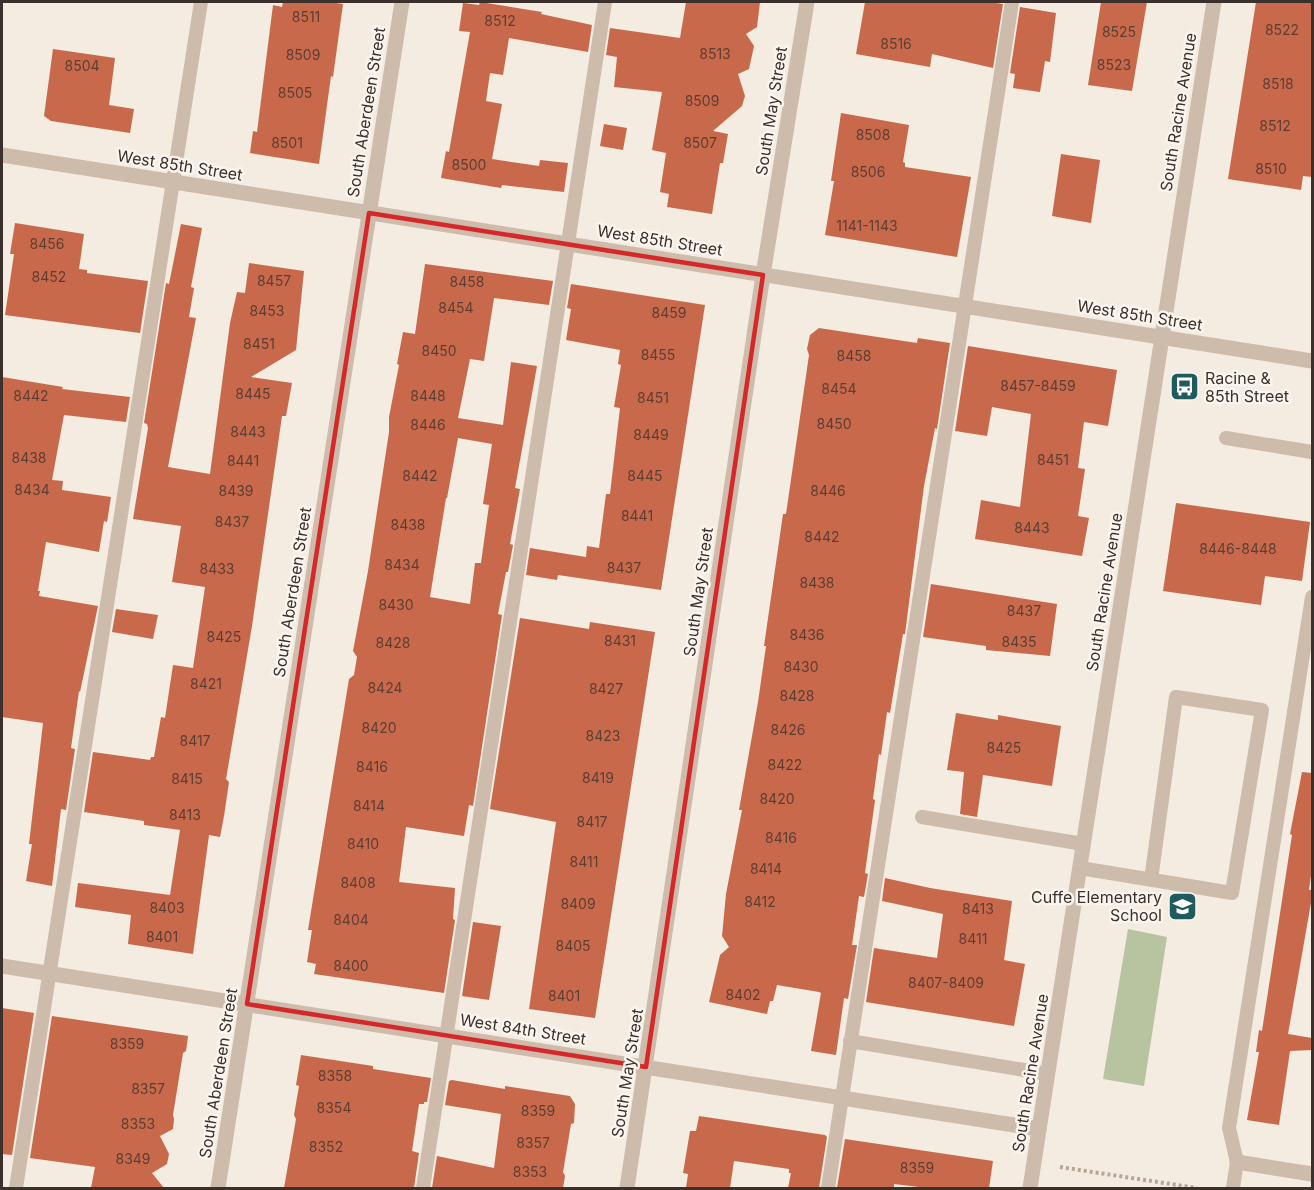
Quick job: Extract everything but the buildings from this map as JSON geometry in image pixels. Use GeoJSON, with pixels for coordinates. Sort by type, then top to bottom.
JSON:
{"type":"FeatureCollection","features":[{"type":"Feature","properties":{"kind":"street","name":"South Aberdeen Street"},"geometry":{"type":"LineString","coordinates":[[218,1188],[402,2]]}},
{"type":"Feature","properties":{"kind":"street","name":"South May Street"},"geometry":{"type":"LineString","coordinates":[[627,1188],[763,275],[807,2]]}},
{"type":"Feature","properties":{"kind":"street","name":"South Racine Avenue"},"geometry":{"type":"LineString","coordinates":[[1030,1188],[1214,2]]}},
{"type":"Feature","properties":{"kind":"street","name":"West 85th Street"},"geometry":{"type":"LineString","coordinates":[[2,155],[1312,361]]}},
{"type":"Feature","properties":{"kind":"street","name":"West 84th Street"},"geometry":{"type":"LineString","coordinates":[[2,966],[1039,1129]]}},
{"type":"Feature","properties":{"kind":"street"},"geometry":{"type":"LineString","coordinates":[[1237,1162],[1312,1174]]}},
{"type":"Feature","properties":{"kind":"lane"},"geometry":{"type":"LineString","coordinates":[[16,1188],[201,2]]}},
{"type":"Feature","properties":{"kind":"lane"},"geometry":{"type":"LineString","coordinates":[[423,1188],[605,2]]}},
{"type":"Feature","properties":{"kind":"lane"},"geometry":{"type":"LineString","coordinates":[[828,1188],[1012,2]]}},
{"type":"Feature","properties":{"kind":"lane"},"geometry":{"type":"LineString","coordinates":[[1226,438],[1312,452]]}},
{"type":"Feature","properties":{"kind":"lane"},"geometry":{"type":"LineString","coordinates":[[1233,1188],[1237,1162],[1229,1128],[1312,597]]}},
{"type":"Feature","properties":{"kind":"lane"},"geometry":{"type":"LineString","coordinates":[[1080,868],[1151,880],[1232,893],[1262,710],[1176,697],[1151,880]]}},
{"type":"Feature","properties":{"kind":"lane"},"geometry":{"type":"LineString","coordinates":[[922,817],[1083,844]]}},
{"type":"Feature","properties":{"kind":"lane"},"geometry":{"type":"LineString","coordinates":[[850,1041],[1048,1074]]}},
{"type":"Feature","properties":{"kind":"path"},"geometry":{"type":"LineString","coordinates":[[1060,1167],[1197,1188]]}},
{"type":"Feature","properties":{"kind":"highlighted area"},"geometry":{"type":"Polygon","coordinates":[[[369,213],[763,275],[646,1067],[247,1004],[369,213]]]}},
{"type":"Feature","properties":{"kind":"green space"},"geometry":{"type":"Polygon","coordinates":[[[1128,929],[1167,937],[1144,1086],[1103,1079],[1128,929]]]}},
{"type":"Feature","properties":{"kind":"place","name":"Racine & 85th Street"},"geometry":{"type":"Point","coordinates":[1184,387]}},
{"type":"Feature","properties":{"kind":"place","name":"Cuffe Elementary School"},"geometry":{"type":"Point","coordinates":[1183,906]}}]}
